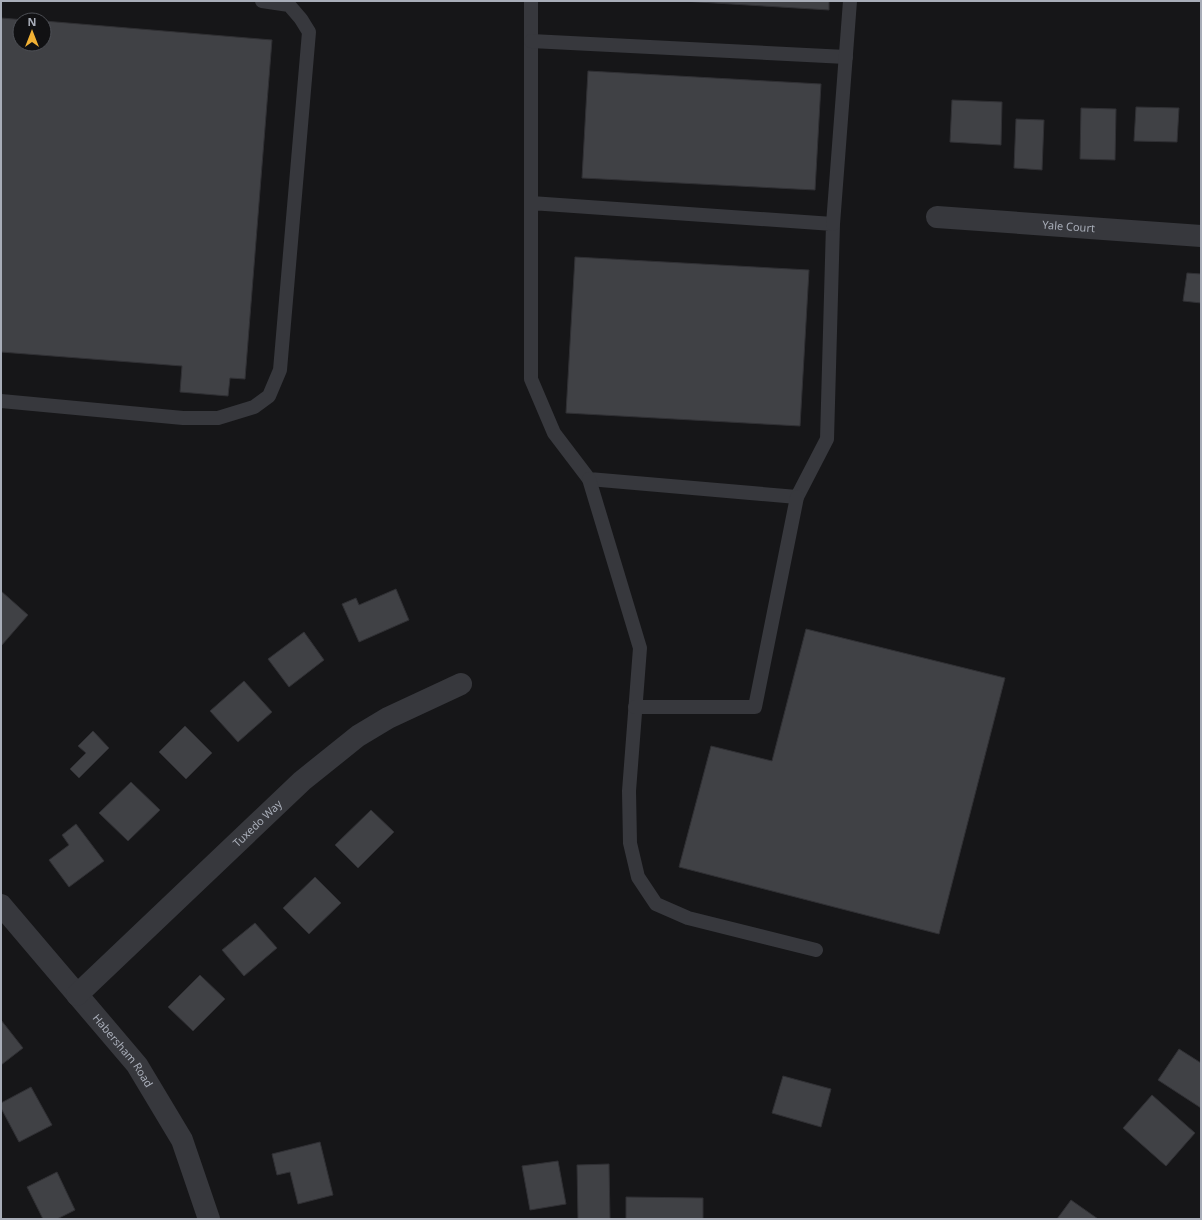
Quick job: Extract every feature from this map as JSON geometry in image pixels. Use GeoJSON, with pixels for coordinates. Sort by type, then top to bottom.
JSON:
{"type":"FeatureCollection","features":[{"type":"Feature","properties":{"kind":"street","name":"Yale Court"},"geometry":{"type":"LineString","coordinates":[[937,217],[1201,236]]}},
{"type":"Feature","properties":{"kind":"street","name":"Tuxedo Way"},"geometry":{"type":"LineString","coordinates":[[77,995],[307,777],[358,736],[388,718],[461,684]]}},
{"type":"Feature","properties":{"kind":"street","name":"Habersham Road"},"geometry":{"type":"LineString","coordinates":[[1,905],[137,1065],[182,1140],[209,1219]]}},
{"type":"Feature","properties":{"kind":"lane"},"geometry":{"type":"LineString","coordinates":[[1,401],[183,418],[218,418],[254,407],[270,396],[280,370],[309,32],[301,19],[288,5],[262,1]]}},
{"type":"Feature","properties":{"kind":"lane"},"geometry":{"type":"LineString","coordinates":[[531,1],[531,379],[554,433],[589,479],[640,648],[629,791],[630,843],[638,877],[656,904],[688,918],[816,950]]}},
{"type":"Feature","properties":{"kind":"lane"},"geometry":{"type":"LineString","coordinates":[[635,707],[755,707],[797,497],[827,438],[833,224],[850,1]]}},
{"type":"Feature","properties":{"kind":"lane"},"geometry":{"type":"LineString","coordinates":[[531,41],[846,57]]}},
{"type":"Feature","properties":{"kind":"lane"},"geometry":{"type":"LineString","coordinates":[[531,203],[833,224]]}},
{"type":"Feature","properties":{"kind":"lane"},"geometry":{"type":"LineString","coordinates":[[589,479],[797,497]]}},
{"type":"Feature","properties":{"kind":"building"},"geometry":{"type":"Polygon","coordinates":[[[682,1],[829,1],[829,10],[682,1]]]}},
{"type":"Feature","properties":{"kind":"building"},"geometry":{"type":"Polygon","coordinates":[[[1,18],[12,19],[12,52],[52,52],[52,22],[272,40],[245,379],[230,378],[228,396],[180,392],[182,366],[1,352],[1,18]]]}},
{"type":"Feature","properties":{"kind":"building"},"geometry":{"type":"Polygon","coordinates":[[[588,71],[821,84],[815,190],[582,178],[588,71]]]}},
{"type":"Feature","properties":{"kind":"building"},"geometry":{"type":"Polygon","coordinates":[[[952,100],[1002,102],[1001,145],[950,142],[952,100]]]}},
{"type":"Feature","properties":{"kind":"building"},"geometry":{"type":"Polygon","coordinates":[[[1136,107],[1179,108],[1177,142],[1134,141],[1136,107]]]}},
{"type":"Feature","properties":{"kind":"building"},"geometry":{"type":"Polygon","coordinates":[[[1081,108],[1116,109],[1115,160],[1080,159],[1081,108]]]}},
{"type":"Feature","properties":{"kind":"building"},"geometry":{"type":"Polygon","coordinates":[[[1016,119],[1044,120],[1042,170],[1014,168],[1016,119]]]}},
{"type":"Feature","properties":{"kind":"building"},"geometry":{"type":"Polygon","coordinates":[[[575,257],[809,270],[800,426],[566,413],[575,257]]]}},
{"type":"Feature","properties":{"kind":"building"},"geometry":{"type":"Polygon","coordinates":[[[1187,273],[1201,274],[1201,303],[1183,301],[1187,273]]]}},
{"type":"Feature","properties":{"kind":"building"},"geometry":{"type":"Polygon","coordinates":[[[396,589],[409,620],[359,642],[342,604],[356,598],[359,605],[396,589]]]}},
{"type":"Feature","properties":{"kind":"building"},"geometry":{"type":"Polygon","coordinates":[[[1,591],[28,615],[1,646],[1,591]]]}},
{"type":"Feature","properties":{"kind":"building"},"geometry":{"type":"Polygon","coordinates":[[[806,629],[1005,678],[939,934],[679,867],[711,746],[772,761],[806,629]]]}},
{"type":"Feature","properties":{"kind":"building"},"geometry":{"type":"Polygon","coordinates":[[[304,632],[324,660],[289,687],[268,659],[304,632]]]}},
{"type":"Feature","properties":{"kind":"building"},"geometry":{"type":"Polygon","coordinates":[[[244,681],[272,712],[238,742],[210,711],[244,681]]]}},
{"type":"Feature","properties":{"kind":"building"},"geometry":{"type":"Polygon","coordinates":[[[185,726],[212,753],[186,779],[159,752],[185,726]]]}},
{"type":"Feature","properties":{"kind":"building"},"geometry":{"type":"Polygon","coordinates":[[[93,731],[109,748],[79,778],[70,769],[86,753],[78,746],[93,731]]]}},
{"type":"Feature","properties":{"kind":"building"},"geometry":{"type":"Polygon","coordinates":[[[131,782],[160,810],[128,841],[99,813],[131,782]]]}},
{"type":"Feature","properties":{"kind":"building"},"geometry":{"type":"Polygon","coordinates":[[[371,810],[394,832],[358,868],[335,845],[371,810]]]}},
{"type":"Feature","properties":{"kind":"building"},"geometry":{"type":"Polygon","coordinates":[[[76,824],[104,861],[69,887],[49,860],[69,845],[62,835],[76,824]]]}},
{"type":"Feature","properties":{"kind":"building"},"geometry":{"type":"Polygon","coordinates":[[[315,877],[341,903],[309,934],[283,908],[315,877]]]}},
{"type":"Feature","properties":{"kind":"building"},"geometry":{"type":"Polygon","coordinates":[[[255,923],[277,948],[244,976],[222,950],[255,923]]]}},
{"type":"Feature","properties":{"kind":"building"},"geometry":{"type":"Polygon","coordinates":[[[200,975],[225,999],[193,1031],[168,1007],[200,975]]]}},
{"type":"Feature","properties":{"kind":"building"},"geometry":{"type":"Polygon","coordinates":[[[1,1020],[23,1048],[1,1065],[1,1020]]]}},
{"type":"Feature","properties":{"kind":"building"},"geometry":{"type":"Polygon","coordinates":[[[1179,1049],[1201,1063],[1201,1108],[1158,1080],[1179,1049]]]}},
{"type":"Feature","properties":{"kind":"building"},"geometry":{"type":"Polygon","coordinates":[[[783,1076],[831,1089],[821,1127],[772,1113],[783,1076]]]}},
{"type":"Feature","properties":{"kind":"building"},"geometry":{"type":"Polygon","coordinates":[[[31,1087],[52,1125],[19,1142],[1,1108],[1,1103],[31,1087]]]}},
{"type":"Feature","properties":{"kind":"building"},"geometry":{"type":"Polygon","coordinates":[[[1152,1095],[1195,1133],[1166,1166],[1123,1128],[1152,1095]]]}},
{"type":"Feature","properties":{"kind":"building"},"geometry":{"type":"Polygon","coordinates":[[[320,1142],[333,1195],[298,1204],[290,1172],[277,1175],[272,1154],[320,1142]]]}},
{"type":"Feature","properties":{"kind":"building"},"geometry":{"type":"Polygon","coordinates":[[[558,1161],[566,1204],[530,1210],[522,1166],[558,1161]]]}},
{"type":"Feature","properties":{"kind":"building"},"geometry":{"type":"Polygon","coordinates":[[[609,1164],[610,1219],[578,1219],[577,1165],[609,1164]]]}},
{"type":"Feature","properties":{"kind":"building"},"geometry":{"type":"Polygon","coordinates":[[[57,1172],[75,1210],[57,1219],[43,1219],[27,1187],[57,1172]]]}},
{"type":"Feature","properties":{"kind":"building"},"geometry":{"type":"Polygon","coordinates":[[[626,1197],[703,1198],[703,1219],[626,1219],[626,1197]]]}},
{"type":"Feature","properties":{"kind":"building"},"geometry":{"type":"Polygon","coordinates":[[[1071,1200],[1098,1219],[1057,1219],[1071,1200]]]}}]}
